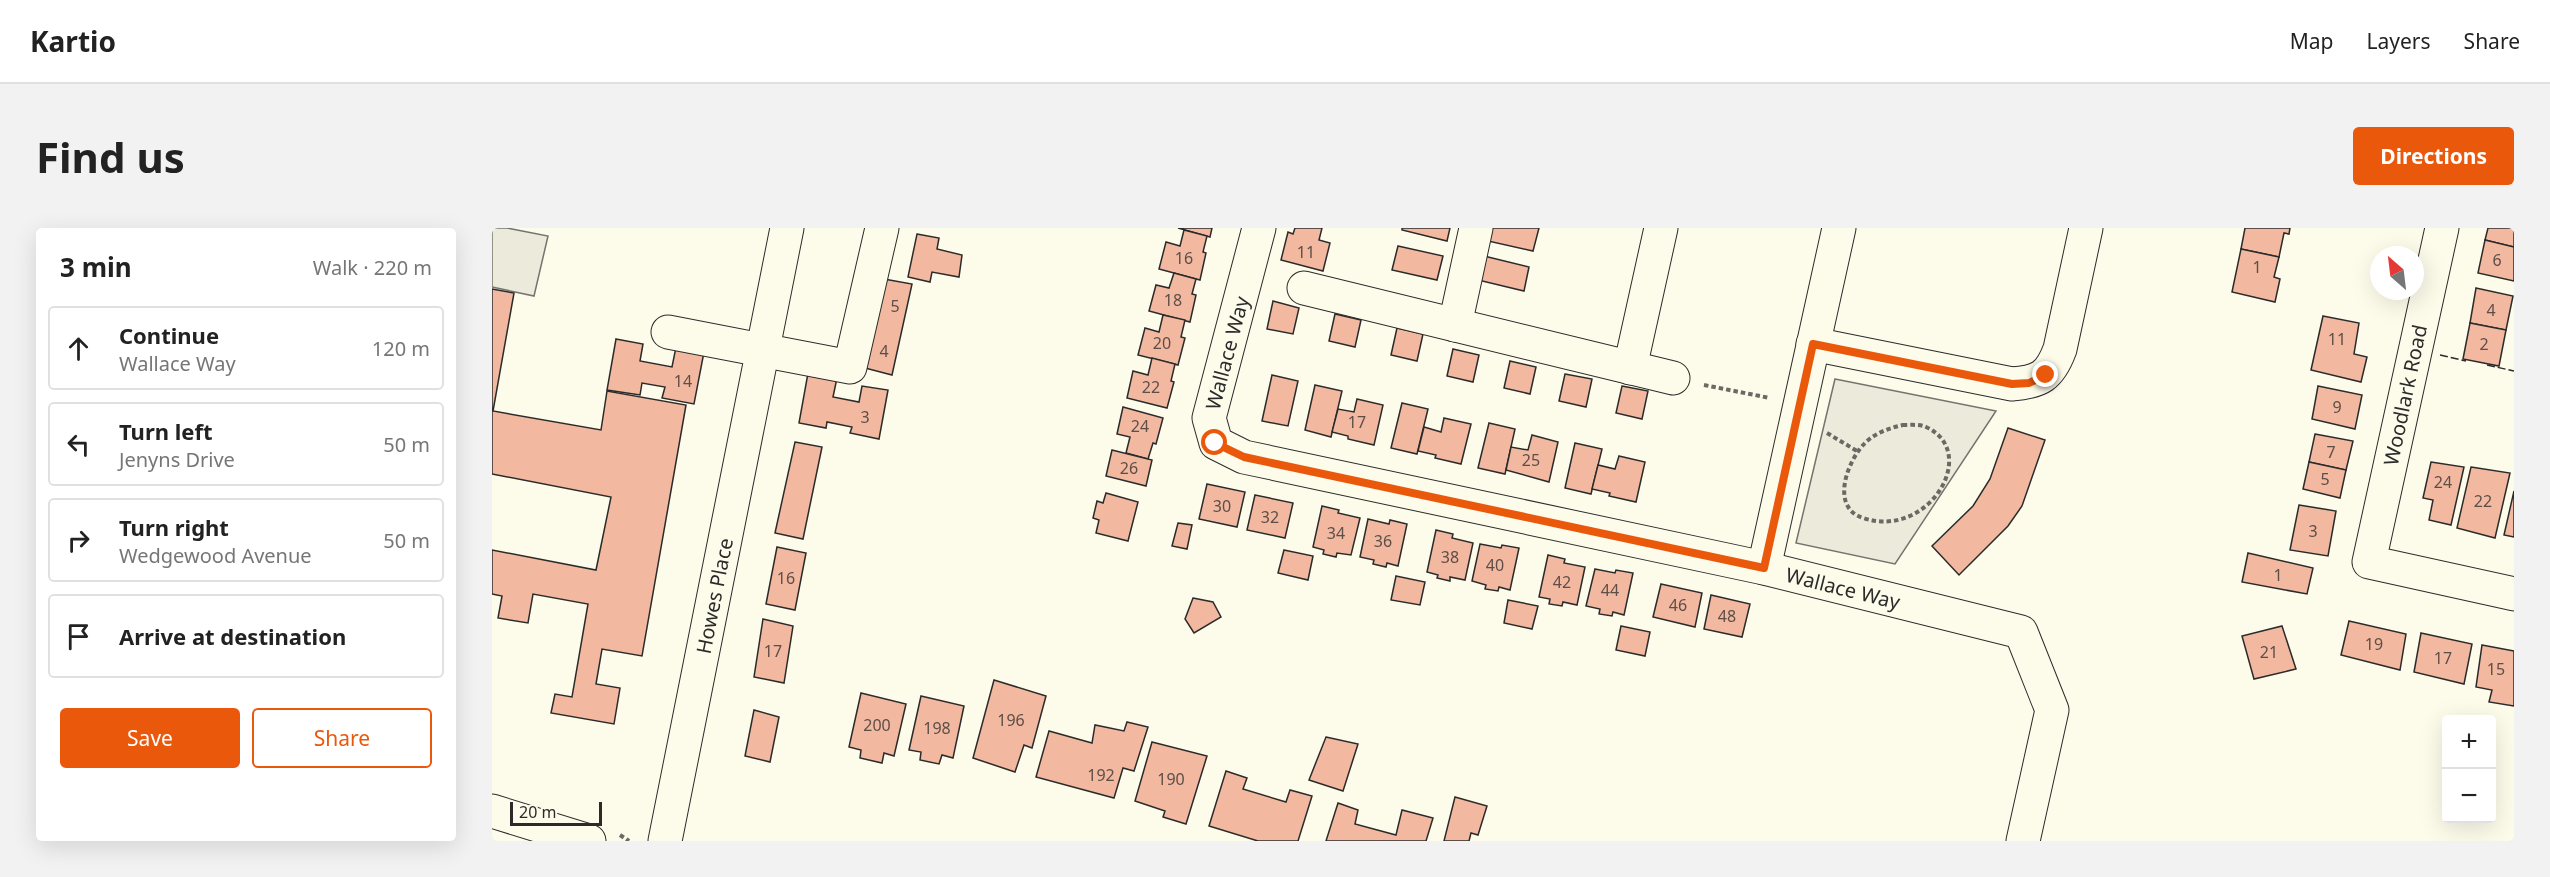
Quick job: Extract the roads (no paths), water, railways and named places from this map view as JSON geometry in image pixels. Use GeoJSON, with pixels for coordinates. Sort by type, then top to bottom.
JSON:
{"type":"FeatureCollection","features":[{"type":"Feature","properties":{"kind":"street","name":"Howes Place"},"geometry":{"type":"LineString","coordinates":[[665,841],[787,228]]}},
{"type":"Feature","properties":{"kind":"street"},"geometry":{"type":"LineString","coordinates":[[668,332],[850,367],[882,228]]}},
{"type":"Feature","properties":{"kind":"street","name":"Wallace Way"},"geometry":{"type":"LineString","coordinates":[[1259,228],[1209,418],[1215,443],[1244,457],[1764,568],[2021,632],[2052,710],[2023,841]]}},
{"type":"Feature","properties":{"kind":"street"},"geometry":{"type":"LineString","coordinates":[[1455,325],[1476,228]]}},
{"type":"Feature","properties":{"kind":"street"},"geometry":{"type":"LineString","coordinates":[[1630,368],[1661,228]]}},
{"type":"Feature","properties":{"kind":"street"},"geometry":{"type":"LineString","coordinates":[[1764,568],[1839,228]]}},
{"type":"Feature","properties":{"kind":"street"},"geometry":{"type":"LineString","coordinates":[[1813,344],[2012,384],[2029,383],[2046,375],[2061,349],[2086,228]]}},
{"type":"Feature","properties":{"kind":"street","name":"Woodlark Road"},"geometry":{"type":"LineString","coordinates":[[2442,228],[2369,562],[2514,594]]}},
{"type":"Feature","properties":{"kind":"street"},"geometry":{"type":"LineString","coordinates":[[1304,288],[1673,378]]}},
{"type":"Feature","properties":{"kind":"street"},"geometry":{"type":"LineString","coordinates":[[492,812],[589,841]]}}]}
